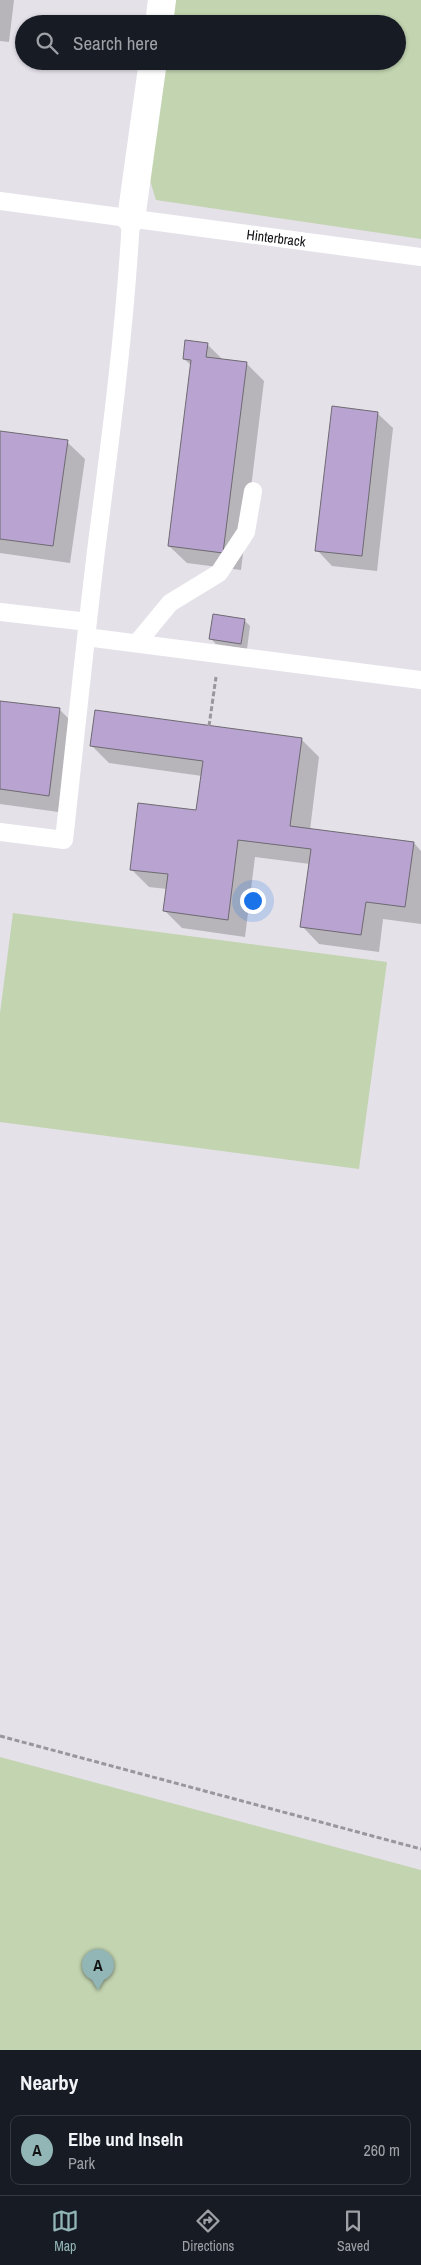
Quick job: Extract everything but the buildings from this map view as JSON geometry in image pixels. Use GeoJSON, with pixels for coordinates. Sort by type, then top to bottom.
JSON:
{"type":"FeatureCollection","features":[{"type":"Feature","properties":{"kind":"street"},"geometry":{"type":"LineString","coordinates":[[160,15],[162,0]]}},
{"type":"Feature","properties":{"kind":"street"},"geometry":{"type":"LineString","coordinates":[[131,219],[152,70]]}},
{"type":"Feature","properties":{"kind":"lane","name":"Hinterbrack"},"geometry":{"type":"LineString","coordinates":[[0,201],[421,257]]}},
{"type":"Feature","properties":{"kind":"lane"},"geometry":{"type":"LineString","coordinates":[[0,832],[64,840],[118,376],[128,277],[131,219]]}},
{"type":"Feature","properties":{"kind":"lane"},"geometry":{"type":"LineString","coordinates":[[137,643],[170,603],[219,573],[246,532],[253,491]]}},
{"type":"Feature","properties":{"kind":"lane"},"geometry":{"type":"LineString","coordinates":[[0,612],[87,630],[137,643],[421,680]]}},
{"type":"Feature","properties":{"kind":"path"},"geometry":{"type":"LineString","coordinates":[[209,726],[219,654]]}},
{"type":"Feature","properties":{"kind":"path"},"geometry":{"type":"LineString","coordinates":[[0,1736],[421,1848]]}},
{"type":"Feature","properties":{"kind":"green space"},"geometry":{"type":"Polygon","coordinates":[[[175,0],[421,0],[421,239],[156,200],[149,177],[165,70],[406,70],[406,15],[172,15],[175,0]]]}},
{"type":"Feature","properties":{"kind":"green space"},"geometry":{"type":"Polygon","coordinates":[[[13,913],[387,962],[359,1169],[0,1122],[0,1013],[13,913]]]}},
{"type":"Feature","properties":{"kind":"green space"},"geometry":{"type":"Polygon","coordinates":[[[0,1757],[421,1870],[421,2050],[0,2050],[0,1757]]]}},
{"type":"Feature","properties":{"kind":"place","name":"Elbe und Inseln"},"geometry":{"type":"Point","coordinates":[98,1990]}}]}
